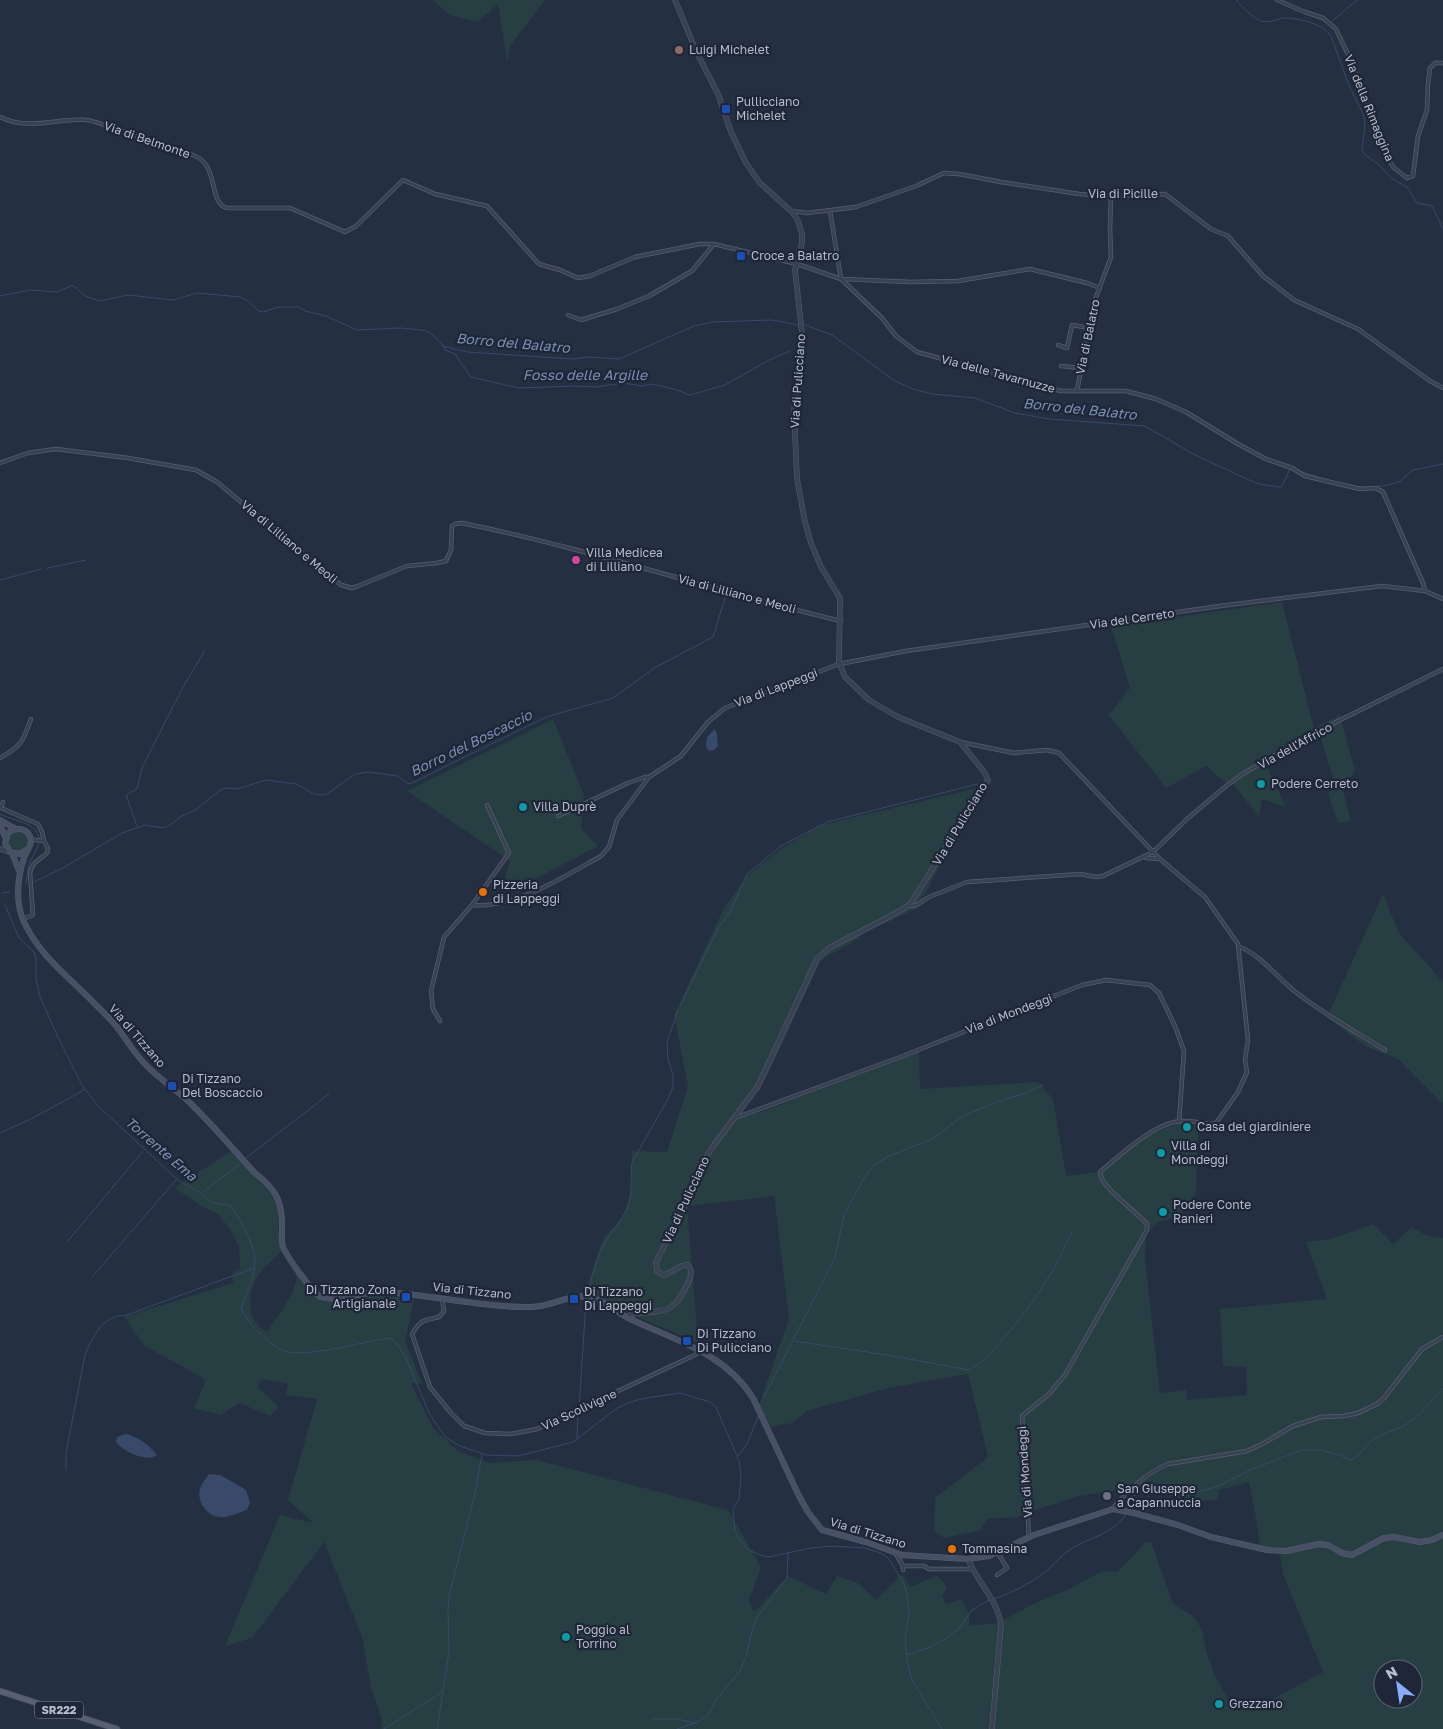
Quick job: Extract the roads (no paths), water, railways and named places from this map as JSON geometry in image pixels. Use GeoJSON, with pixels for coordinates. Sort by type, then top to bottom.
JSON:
{"type":"FeatureCollection","features":[{"type":"Feature","properties":{"kind":"main road"},"geometry":{"type":"LineString","coordinates":[[0,822],[16,829],[24,830],[30,838]]}},
{"type":"Feature","properties":{"kind":"main road","name":"Via di Tizzano"},"geometry":{"type":"LineString","coordinates":[[0,822],[5,834],[6,848],[11,852],[18,864],[20,878]]}},
{"type":"Feature","properties":{"kind":"main road"},"geometry":{"type":"LineString","coordinates":[[5,839],[10,831],[16,829]]}},
{"type":"Feature","properties":{"kind":"main road","name":"Via di Tizzano"},"geometry":{"type":"LineString","coordinates":[[30,838],[29,847],[24,856],[18,901],[22,919],[41,952],[119,1029],[134,1052],[145,1064],[187,1100],[256,1173],[268,1183],[280,1202],[283,1248],[315,1294],[321,1297],[336,1298],[376,1292],[524,1306],[540,1306],[574,1297],[586,1297],[688,1343],[711,1357],[744,1384],[800,1496],[822,1530],[866,1542],[896,1554],[968,1559],[989,1556],[1029,1537],[1113,1509],[1124,1510],[1178,1525],[1211,1537],[1266,1550],[1286,1550],[1319,1544],[1352,1555],[1384,1538],[1394,1536],[1420,1542],[1432,1540],[1443,1535]]}},
{"type":"Feature","properties":{"kind":"main road"},"geometry":{"type":"LineString","coordinates":[[11,852],[20,854],[29,847]]}},
{"type":"Feature","properties":{"kind":"main road","name":"SR222"},"geometry":{"type":"LineString","coordinates":[[0,1692],[117,1729]]}},
{"type":"Feature","properties":{"kind":"street","name":"Via di Pulicciano"},"geometry":{"type":"LineString","coordinates":[[627,1317],[633,1314],[666,1310],[680,1299],[690,1278],[690,1268],[684,1265],[663,1275],[657,1271],[656,1262],[684,1207],[700,1166],[761,1081],[812,967],[819,956],[829,948],[909,906],[987,782],[985,773],[960,742],[898,717],[876,705],[846,680],[839,664],[840,598],[821,567],[813,548],[807,531],[797,483],[794,410],[803,337],[795,272],[802,240],[797,219],[791,211],[760,184],[746,163],[730,128],[718,94],[697,53],[675,0]]}},
{"type":"Feature","properties":{"kind":"street","name":"Via della Rimaggina"},"geometry":{"type":"LineString","coordinates":[[1277,0],[1321,17],[1336,29],[1392,167],[1407,178],[1413,176],[1418,136],[1422,119],[1427,110],[1430,68],[1435,63],[1443,63]]}},
{"type":"Feature","properties":{"kind":"street","name":"Via di Belmonte"},"geometry":{"type":"LineString","coordinates":[[0,117],[18,124],[86,120],[168,146],[198,157],[204,162],[211,176],[217,199],[224,207],[290,208],[345,232],[356,226],[403,180],[435,194],[488,206],[539,264],[578,278],[590,276],[635,257],[693,244],[714,244],[796,264]]}},
{"type":"Feature","properties":{"kind":"street","name":"Via di Picille"},"geometry":{"type":"LineString","coordinates":[[791,211],[807,213],[856,207],[916,186],[944,173],[1046,189],[1111,196],[1161,193],[1168,195],[1211,229],[1228,236],[1263,276],[1294,300],[1358,329],[1430,381],[1443,388]]}},
{"type":"Feature","properties":{"kind":"street","name":"Via di Balatro"},"geometry":{"type":"LineString","coordinates":[[1077,391],[1093,305],[1111,257],[1111,196]]}},
{"type":"Feature","properties":{"kind":"street"},"geometry":{"type":"LineString","coordinates":[[830,211],[841,279],[911,282],[958,281],[1030,269],[1100,288]]}},
{"type":"Feature","properties":{"kind":"street","name":"Via di Picille"},"geometry":{"type":"LineString","coordinates":[[797,219],[807,213]]}},
{"type":"Feature","properties":{"kind":"street"},"geometry":{"type":"LineString","coordinates":[[568,315],[581,320],[617,309],[649,296],[692,271],[714,244]]}},
{"type":"Feature","properties":{"kind":"street","name":"Via delle Tavarnuzze"},"geometry":{"type":"LineString","coordinates":[[796,264],[841,279],[872,308],[896,336],[917,352],[1061,391],[1126,391],[1156,399],[1186,412],[1266,459],[1292,468],[1305,476],[1360,489],[1376,488],[1380,490],[1383,492],[1423,582],[1425,591]]}},
{"type":"Feature","properties":{"kind":"street"},"geometry":{"type":"LineString","coordinates":[[1058,345],[1067,348],[1072,325],[1090,328]]}},
{"type":"Feature","properties":{"kind":"street"},"geometry":{"type":"LineString","coordinates":[[1061,366],[1082,368]]}},
{"type":"Feature","properties":{"kind":"street","name":"Via di Lilliano e Meoli"},"geometry":{"type":"LineString","coordinates":[[0,463],[28,453],[56,449],[128,458],[196,470],[217,482],[320,569],[346,588],[358,586],[407,566],[437,564],[446,561],[451,550],[452,526],[462,523],[569,548],[633,567],[841,621]]}},
{"type":"Feature","properties":{"kind":"street","name":"Via del Cerreto"},"geometry":{"type":"LineString","coordinates":[[839,664],[916,649],[1220,606],[1382,586],[1425,591]]}},
{"type":"Feature","properties":{"kind":"street"},"geometry":{"type":"LineString","coordinates":[[1425,591],[1443,599]]}},
{"type":"Feature","properties":{"kind":"street","name":"Via di Lappeggi"},"geometry":{"type":"LineString","coordinates":[[472,905],[486,906],[518,898],[601,856],[609,847],[616,820],[649,777],[681,756],[708,722],[726,708],[839,664]]}},
{"type":"Feature","properties":{"kind":"street","name":"Via dell'Affrico"},"geometry":{"type":"LineString","coordinates":[[1154,852],[1187,820],[1241,775],[1308,736],[1443,670]]}},
{"type":"Feature","properties":{"kind":"street"},"geometry":{"type":"LineString","coordinates":[[0,758],[16,749],[24,739],[31,719]]}},
{"type":"Feature","properties":{"kind":"street"},"geometry":{"type":"LineString","coordinates":[[960,742],[1014,753],[1047,750],[1060,753],[1160,859],[1204,897],[1240,947],[1264,963],[1285,984],[1314,1006],[1385,1050]]}},
{"type":"Feature","properties":{"kind":"street","name":"Via di Lappeggi"},"geometry":{"type":"LineString","coordinates":[[558,816],[628,783],[649,777]]}},
{"type":"Feature","properties":{"kind":"street"},"geometry":{"type":"LineString","coordinates":[[3,802],[1,808],[38,824],[48,848],[47,853],[33,863],[30,873],[34,915],[22,919]]}},
{"type":"Feature","properties":{"kind":"street"},"geometry":{"type":"LineString","coordinates":[[440,1021],[433,1009],[431,991],[444,937],[472,905],[509,853],[487,805]]}},
{"type":"Feature","properties":{"kind":"street"},"geometry":{"type":"LineString","coordinates":[[30,838],[44,841]]}},
{"type":"Feature","properties":{"kind":"street"},"geometry":{"type":"LineString","coordinates":[[5,839],[0,848],[11,852]]}},
{"type":"Feature","properties":{"kind":"street"},"geometry":{"type":"LineString","coordinates":[[29,847],[38,841]]}},
{"type":"Feature","properties":{"kind":"street"},"geometry":{"type":"LineString","coordinates":[[1148,846],[1154,848],[1162,845]]}},
{"type":"Feature","properties":{"kind":"street"},"geometry":{"type":"LineString","coordinates":[[909,906],[917,906],[930,897],[967,882],[1080,874],[1096,877],[1102,876],[1154,852]]}},
{"type":"Feature","properties":{"kind":"street"},"geometry":{"type":"LineString","coordinates":[[1142,859],[1160,859]]}},
{"type":"Feature","properties":{"kind":"street","name":"Via di Mondeggi"},"geometry":{"type":"LineString","coordinates":[[1029,1537],[1022,1416],[1049,1394],[1065,1376],[1147,1230],[1147,1224],[1108,1186],[1100,1176],[1100,1172],[1139,1139],[1160,1128],[1185,1120],[1216,1123],[1238,1092],[1247,1072],[1245,1060],[1248,1040],[1240,947]]}},
{"type":"Feature","properties":{"kind":"street","name":"Via di Mondeggi"},"geometry":{"type":"LineString","coordinates":[[734,1118],[903,1056],[1082,985],[1106,980],[1150,985],[1159,993],[1175,1026],[1184,1051],[1179,1122]]}},
{"type":"Feature","properties":{"kind":"street","name":"Via Scolivigne"},"geometry":{"type":"LineString","coordinates":[[441,1298],[444,1311],[439,1318],[424,1319],[417,1325],[412,1334],[417,1353],[430,1387],[451,1414],[464,1426],[485,1433],[511,1434],[537,1429],[657,1374],[697,1354],[699,1350]]}},
{"type":"Feature","properties":{"kind":"street"},"geometry":{"type":"LineString","coordinates":[[1113,1509],[1128,1493],[1160,1467],[1168,1464],[1247,1451],[1293,1426],[1321,1418],[1358,1413],[1377,1404],[1384,1398],[1422,1349],[1443,1336]]}},
{"type":"Feature","properties":{"kind":"street"},"geometry":{"type":"LineString","coordinates":[[997,1552],[1007,1568],[997,1575]]}},
{"type":"Feature","properties":{"kind":"street"},"geometry":{"type":"LineString","coordinates":[[896,1554],[903,1566],[903,1570]]}},
{"type":"Feature","properties":{"kind":"street"},"geometry":{"type":"LineString","coordinates":[[968,1559],[972,1569],[1000,1614],[1001,1625],[992,1729]]}},
{"type":"Feature","properties":{"kind":"street"},"geometry":{"type":"LineString","coordinates":[[903,1566],[924,1566],[929,1569],[972,1569]]}},
{"type":"Feature","properties":{"kind":"water"},"geometry":{"type":"Polygon","coordinates":[[[715,729],[718,746],[714,750],[709,751],[706,747],[707,737],[715,729]]]}},
{"type":"Feature","properties":{"kind":"water"},"geometry":{"type":"Polygon","coordinates":[[[126,1434],[143,1442],[157,1455],[148,1458],[142,1457],[124,1449],[116,1442],[117,1437],[126,1434]]]}},
{"type":"Feature","properties":{"kind":"water"},"geometry":{"type":"Polygon","coordinates":[[[209,1474],[220,1475],[246,1490],[250,1503],[247,1510],[230,1516],[220,1517],[206,1510],[202,1505],[199,1494],[202,1484],[209,1474]]]}},
{"type":"Feature","properties":{"kind":"waterway"},"geometry":{"type":"LineString","coordinates":[[1236,0],[1261,21],[1268,22],[1284,18],[1306,21],[1323,28],[1331,36],[1348,83],[1364,116],[1365,127],[1362,149],[1364,154],[1379,165],[1391,178],[1408,188],[1417,203],[1432,206],[1443,229]]}},
{"type":"Feature","properties":{"kind":"waterway"},"geometry":{"type":"LineString","coordinates":[[1331,22],[1357,0]]}},
{"type":"Feature","properties":{"kind":"waterway","name":"Borro del Balatro"},"geometry":{"type":"LineString","coordinates":[[0,296],[31,290],[57,292],[74,286],[85,296],[100,301],[128,295],[173,300],[197,293],[240,297],[248,301],[259,311],[263,312],[278,307],[299,307],[305,311],[326,316],[357,330],[400,328],[421,330],[429,332],[443,346],[467,352],[573,359],[589,357],[619,359],[694,326],[712,322],[772,320],[799,325]]}},
{"type":"Feature","properties":{"kind":"waterway","name":"Borro del Balatro"},"geometry":{"type":"LineString","coordinates":[[805,325],[832,335],[895,381],[913,389],[932,394],[975,398],[1015,413],[1049,419],[1145,426],[1195,455],[1259,484],[1282,486],[1290,469]]}},
{"type":"Feature","properties":{"kind":"waterway","name":"Fosso delle Argille"},"geometry":{"type":"LineString","coordinates":[[444,347],[445,350],[455,354],[471,377],[519,388],[596,387],[623,383],[642,386],[652,384],[690,395],[725,385],[769,360],[790,351]]}},
{"type":"Feature","properties":{"kind":"waterway"},"geometry":{"type":"LineString","coordinates":[[1352,486],[1383,486],[1399,482],[1413,470],[1443,464]]}},
{"type":"Feature","properties":{"kind":"waterway"},"geometry":{"type":"LineString","coordinates":[[1292,466],[1298,470]]}},
{"type":"Feature","properties":{"kind":"waterway"},"geometry":{"type":"LineString","coordinates":[[1302,472],[1324,479]]}},
{"type":"Feature","properties":{"kind":"waterway"},"geometry":{"type":"LineString","coordinates":[[47,568],[86,560]]}},
{"type":"Feature","properties":{"kind":"waterway"},"geometry":{"type":"LineString","coordinates":[[0,580],[41,569]]}},
{"type":"Feature","properties":{"kind":"waterway","name":"Borro del Boscaccio"},"geometry":{"type":"LineString","coordinates":[[34,882],[63,868],[122,833],[145,825],[164,828],[197,809],[220,790],[226,788],[237,789],[266,780],[296,784],[314,794],[321,795],[327,794],[355,774],[368,772],[397,776],[409,784],[414,782],[546,717],[613,698],[656,667],[713,637],[725,598]]}},
{"type":"Feature","properties":{"kind":"waterway"},"geometry":{"type":"LineString","coordinates":[[137,826],[126,795],[137,789],[142,768],[182,689],[205,650]]}},
{"type":"Feature","properties":{"kind":"waterway"},"geometry":{"type":"LineString","coordinates":[[680,1006],[719,927],[731,910],[747,874],[781,846],[827,822],[982,783]]}},
{"type":"Feature","properties":{"kind":"waterway"},"geometry":{"type":"LineString","coordinates":[[0,814],[30,825],[38,833],[39,839]]}},
{"type":"Feature","properties":{"kind":"waterway"},"geometry":{"type":"LineString","coordinates":[[26,883],[29,864],[39,844]]}},
{"type":"Feature","properties":{"kind":"waterway","name":"Borro del Boscaccio"},"geometry":{"type":"LineString","coordinates":[[2,893],[9,892]]}},
{"type":"Feature","properties":{"kind":"waterway","name":"Torrente Ema"},"geometry":{"type":"LineString","coordinates":[[5,905],[19,938],[34,952],[36,979],[40,997],[83,1087],[99,1107],[179,1181],[199,1192],[211,1202],[231,1206],[249,1239],[255,1259],[252,1278],[241,1308],[252,1325],[271,1343],[283,1351],[299,1353],[390,1338],[405,1356],[429,1413],[445,1437],[460,1446],[486,1455],[518,1456],[573,1442],[617,1408],[646,1398],[680,1393],[710,1402],[716,1407],[739,1461],[741,1477],[739,1499],[733,1510],[735,1531],[739,1540],[749,1550],[769,1557],[811,1548],[832,1546],[865,1548],[881,1553],[888,1558],[903,1582],[907,1593],[909,1614],[905,1640],[907,1661],[912,1680],[942,1729]]}},
{"type":"Feature","properties":{"kind":"waterway"},"geometry":{"type":"LineString","coordinates":[[587,1296],[603,1247],[629,1204],[632,1162],[673,1087],[667,1042],[678,1010]]}},
{"type":"Feature","properties":{"kind":"waterway"},"geometry":{"type":"LineString","coordinates":[[764,1397],[835,1258],[844,1215],[864,1178],[874,1165],[889,1156],[932,1139],[963,1116],[1043,1085]]}},
{"type":"Feature","properties":{"kind":"waterway"},"geometry":{"type":"LineString","coordinates":[[0,1133],[33,1118],[84,1090]]}},
{"type":"Feature","properties":{"kind":"waterway"},"geometry":{"type":"LineString","coordinates":[[246,1158],[329,1094]]}},
{"type":"Feature","properties":{"kind":"waterway"},"geometry":{"type":"LineString","coordinates":[[67,1242],[143,1151]]}},
{"type":"Feature","properties":{"kind":"waterway"},"geometry":{"type":"LineString","coordinates":[[202,1193],[241,1163]]}},
{"type":"Feature","properties":{"kind":"waterway"},"geometry":{"type":"LineString","coordinates":[[93,1276],[176,1180]]}},
{"type":"Feature","properties":{"kind":"waterway"},"geometry":{"type":"LineString","coordinates":[[794,1341],[969,1370],[978,1365],[988,1355],[1022,1315],[1051,1274],[1072,1232]]}},
{"type":"Feature","properties":{"kind":"waterway"},"geometry":{"type":"LineString","coordinates":[[66,1469],[66,1453],[85,1355],[93,1338],[104,1323],[116,1316],[127,1315],[254,1268]]}},
{"type":"Feature","properties":{"kind":"waterway"},"geometry":{"type":"LineString","coordinates":[[579,1408],[586,1300]]}},
{"type":"Feature","properties":{"kind":"waterway"},"geometry":{"type":"LineString","coordinates":[[1127,1510],[1126,1504],[1129,1498],[1152,1488],[1173,1487],[1195,1493],[1218,1486],[1248,1471],[1301,1450],[1320,1450],[1351,1460],[1358,1456],[1374,1439],[1409,1423],[1443,1388]]}},
{"type":"Feature","properties":{"kind":"waterway"},"geometry":{"type":"LineString","coordinates":[[577,1438],[578,1412]]}},
{"type":"Feature","properties":{"kind":"waterway"},"geometry":{"type":"LineString","coordinates":[[738,1456],[747,1444],[758,1417]]}},
{"type":"Feature","properties":{"kind":"waterway"},"geometry":{"type":"LineString","coordinates":[[437,1729],[449,1652],[449,1596],[474,1498],[482,1455]]}},
{"type":"Feature","properties":{"kind":"waterway"},"geometry":{"type":"LineString","coordinates":[[993,1599],[1014,1591],[1033,1580],[1071,1549],[1117,1525],[1126,1513]]}},
{"type":"Feature","properties":{"kind":"waterway"},"geometry":{"type":"LineString","coordinates":[[677,1729],[698,1722],[708,1715],[716,1700],[740,1671],[758,1616],[787,1578],[788,1553]]}},
{"type":"Feature","properties":{"kind":"waterway"},"geometry":{"type":"LineString","coordinates":[[907,1655],[928,1648],[945,1639],[959,1628],[972,1610],[989,1600]]}},
{"type":"Feature","properties":{"kind":"waterway"},"geometry":{"type":"LineString","coordinates":[[384,1729],[442,1692]]}},
{"type":"Feature","properties":{"kind":"waterway"},"geometry":{"type":"LineString","coordinates":[[651,1719],[678,1719],[694,1723]]}},
{"type":"Feature","properties":{"kind":"place","name":"Luigi Michelet"},"geometry":{"type":"Point","coordinates":[679,50]}},
{"type":"Feature","properties":{"kind":"place","name":"Pullicciano Michelet"},"geometry":{"type":"Point","coordinates":[726,109]}},
{"type":"Feature","properties":{"kind":"place","name":"Croce a Balatro"},"geometry":{"type":"Point","coordinates":[741,256]}},
{"type":"Feature","properties":{"kind":"place","name":"Villa Medicea di Lilliano"},"geometry":{"type":"Point","coordinates":[576,560]}},
{"type":"Feature","properties":{"kind":"place","name":"Podere Cerreto"},"geometry":{"type":"Point","coordinates":[1261,784]}},
{"type":"Feature","properties":{"kind":"place","name":"Villa Duprè"},"geometry":{"type":"Point","coordinates":[523,807]}},
{"type":"Feature","properties":{"kind":"place","name":"Pizzeria di Lappeggi"},"geometry":{"type":"Point","coordinates":[483,892]}},
{"type":"Feature","properties":{"kind":"place","name":"Di Tizzano Del Boscaccio"},"geometry":{"type":"Point","coordinates":[172,1086]}},
{"type":"Feature","properties":{"kind":"place","name":"Casa del giardiniere"},"geometry":{"type":"Point","coordinates":[1187,1127]}},
{"type":"Feature","properties":{"kind":"place","name":"Villa di Mondeggi"},"geometry":{"type":"Point","coordinates":[1161,1153]}},
{"type":"Feature","properties":{"kind":"place","name":"Podere Conte Ranieri"},"geometry":{"type":"Point","coordinates":[1163,1212]}},
{"type":"Feature","properties":{"kind":"place","name":"Di Tizzano Zona Artigianale"},"geometry":{"type":"Point","coordinates":[406,1297]}},
{"type":"Feature","properties":{"kind":"place","name":"Di Tizzano Di Lappeggi"},"geometry":{"type":"Point","coordinates":[574,1299]}},
{"type":"Feature","properties":{"kind":"place","name":"Di Tizzano Di Pulicciano"},"geometry":{"type":"Point","coordinates":[687,1341]}},
{"type":"Feature","properties":{"kind":"place","name":"San Giuseppe a Capannuccia"},"geometry":{"type":"Point","coordinates":[1107,1496]}},
{"type":"Feature","properties":{"kind":"place","name":"Tommasina"},"geometry":{"type":"Point","coordinates":[952,1549]}},
{"type":"Feature","properties":{"kind":"place","name":"Poggio al Torrino"},"geometry":{"type":"Point","coordinates":[566,1637]}},
{"type":"Feature","properties":{"kind":"place","name":"Grezzano"},"geometry":{"type":"Point","coordinates":[1219,1704]}}]}
